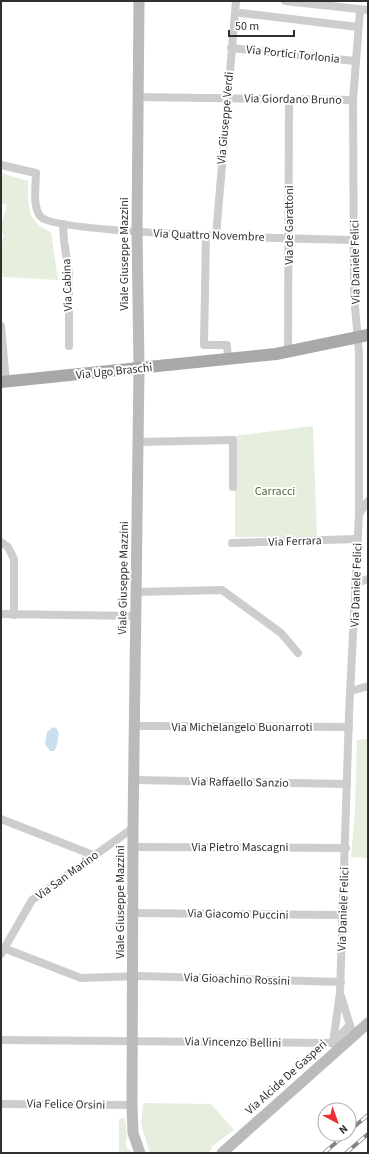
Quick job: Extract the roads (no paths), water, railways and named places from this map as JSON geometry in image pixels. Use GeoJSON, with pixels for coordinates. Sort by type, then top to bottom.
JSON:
{"type":"FeatureCollection","features":[{"type":"Feature","properties":{"kind":"main road","name":"Via Ugo Braschi"},"geometry":{"type":"LineString","coordinates":[[4,382],[228,360],[288,352],[363,337]]}},
{"type":"Feature","properties":{"kind":"street","name":"Viale Giuseppe Mazzini"},"geometry":{"type":"LineString","coordinates":[[139,1],[137,231],[139,368],[133,828],[132,1105],[133,1133],[140,1153]]}},
{"type":"Feature","properties":{"kind":"street","name":"Via Giuseppe Verdi"},"geometry":{"type":"LineString","coordinates":[[216,236],[226,98],[236,1]]}},
{"type":"Feature","properties":{"kind":"street"},"geometry":{"type":"LineString","coordinates":[[291,1],[364,10]]}},
{"type":"Feature","properties":{"kind":"street","name":"Via Daniele Felici"},"geometry":{"type":"LineString","coordinates":[[335,1046],[340,993],[350,691],[359,514],[363,337],[354,295],[353,100],[358,28],[364,10]]}},
{"type":"Feature","properties":{"kind":"street"},"geometry":{"type":"LineString","coordinates":[[241,13],[358,28]]}},
{"type":"Feature","properties":{"kind":"street","name":"Via Portici Torlonia"},"geometry":{"type":"LineString","coordinates":[[231,48],[355,61]]}},
{"type":"Feature","properties":{"kind":"street","name":"Via Giordano Bruno"},"geometry":{"type":"LineString","coordinates":[[138,97],[353,100]]}},
{"type":"Feature","properties":{"kind":"street","name":"Via de Garattoni"},"geometry":{"type":"LineString","coordinates":[[288,352],[289,99]]}},
{"type":"Feature","properties":{"kind":"street"},"geometry":{"type":"LineString","coordinates":[[1,165],[36,173],[37,212],[47,222],[137,231]]}},
{"type":"Feature","properties":{"kind":"street","name":"Via Cabina"},"geometry":{"type":"LineString","coordinates":[[63,224],[69,273],[69,346]]}},
{"type":"Feature","properties":{"kind":"street","name":"Via Quattro Novembre"},"geometry":{"type":"LineString","coordinates":[[137,231],[216,236],[354,240]]}},
{"type":"Feature","properties":{"kind":"street"},"geometry":{"type":"LineString","coordinates":[[206,235],[204,345],[227,345],[228,360]]}},
{"type":"Feature","properties":{"kind":"street"},"geometry":{"type":"LineString","coordinates":[[1,326],[4,382]]}},
{"type":"Feature","properties":{"kind":"street"},"geometry":{"type":"LineString","coordinates":[[138,442],[233,440],[233,487]]}},
{"type":"Feature","properties":{"kind":"street"},"geometry":{"type":"LineString","coordinates":[[359,514],[368,501]]}},
{"type":"Feature","properties":{"kind":"street","name":"Via Ferrara"},"geometry":{"type":"LineString","coordinates":[[232,543],[357,539]]}},
{"type":"Feature","properties":{"kind":"street"},"geometry":{"type":"LineString","coordinates":[[1,542],[8,547],[14,559],[14,614]]}},
{"type":"Feature","properties":{"kind":"street"},"geometry":{"type":"LineString","coordinates":[[356,583],[368,579]]}},
{"type":"Feature","properties":{"kind":"street"},"geometry":{"type":"LineString","coordinates":[[136,592],[222,590],[281,633],[298,653]]}},
{"type":"Feature","properties":{"kind":"street"},"geometry":{"type":"LineString","coordinates":[[1,614],[136,616]]}},
{"type":"Feature","properties":{"kind":"street"},"geometry":{"type":"LineString","coordinates":[[350,691],[368,686]]}},
{"type":"Feature","properties":{"kind":"street","name":"Via Michelangelo Buonarroti"},"geometry":{"type":"LineString","coordinates":[[134,726],[349,727]]}},
{"type":"Feature","properties":{"kind":"street","name":"Via Raffaello Sanzio"},"geometry":{"type":"LineString","coordinates":[[134,780],[348,784]]}},
{"type":"Feature","properties":{"kind":"street"},"geometry":{"type":"LineString","coordinates":[[1,819],[93,855]]}},
{"type":"Feature","properties":{"kind":"street","name":"Via San Marino"},"geometry":{"type":"LineString","coordinates":[[2,950],[32,900],[93,855],[133,828]]}},
{"type":"Feature","properties":{"kind":"street","name":"Via Pietro Mascagni"},"geometry":{"type":"LineString","coordinates":[[133,847],[346,848]]}},
{"type":"Feature","properties":{"kind":"street","name":"Via Giacomo Puccini"},"geometry":{"type":"LineString","coordinates":[[133,913],[343,916]]}},
{"type":"Feature","properties":{"kind":"street","name":"Via Gioachino Rossini"},"geometry":{"type":"LineString","coordinates":[[2,950],[81,978],[133,976],[340,982]]}},
{"type":"Feature","properties":{"kind":"street","name":"Via Daniele Felici"},"geometry":{"type":"LineString","coordinates":[[340,993],[348,1031]]}},
{"type":"Feature","properties":{"kind":"street","name":"Via Alcide De Gasperi"},"geometry":{"type":"LineString","coordinates":[[222,1153],[335,1046],[348,1031],[368,1022]]}},
{"type":"Feature","properties":{"kind":"street","name":"Via Vincenzo Bellini"},"geometry":{"type":"LineString","coordinates":[[1,1040],[132,1041],[335,1046]]}},
{"type":"Feature","properties":{"kind":"street","name":"Via Felice Orsini"},"geometry":{"type":"LineString","coordinates":[[1,1104],[132,1105]]}},
{"type":"Feature","properties":{"kind":"water"},"geometry":{"type":"Polygon","coordinates":[[[53,727],[57,729],[59,734],[54,751],[50,751],[45,744],[47,732],[53,727]]]}},
{"type":"Feature","properties":{"kind":"railway"},"geometry":{"type":"LineString","coordinates":[[357,1124],[368,1115]]}},
{"type":"Feature","properties":{"kind":"railway"},"geometry":{"type":"LineString","coordinates":[[346,1153],[368,1134]]}},
{"type":"Feature","properties":{"kind":"railway"},"geometry":{"type":"LineString","coordinates":[[324,1153],[337,1142]]}},
{"type":"Feature","properties":{"kind":"park label","name":"Carracci"},"geometry":{"type":"Point","coordinates":[275,491]}}]}
